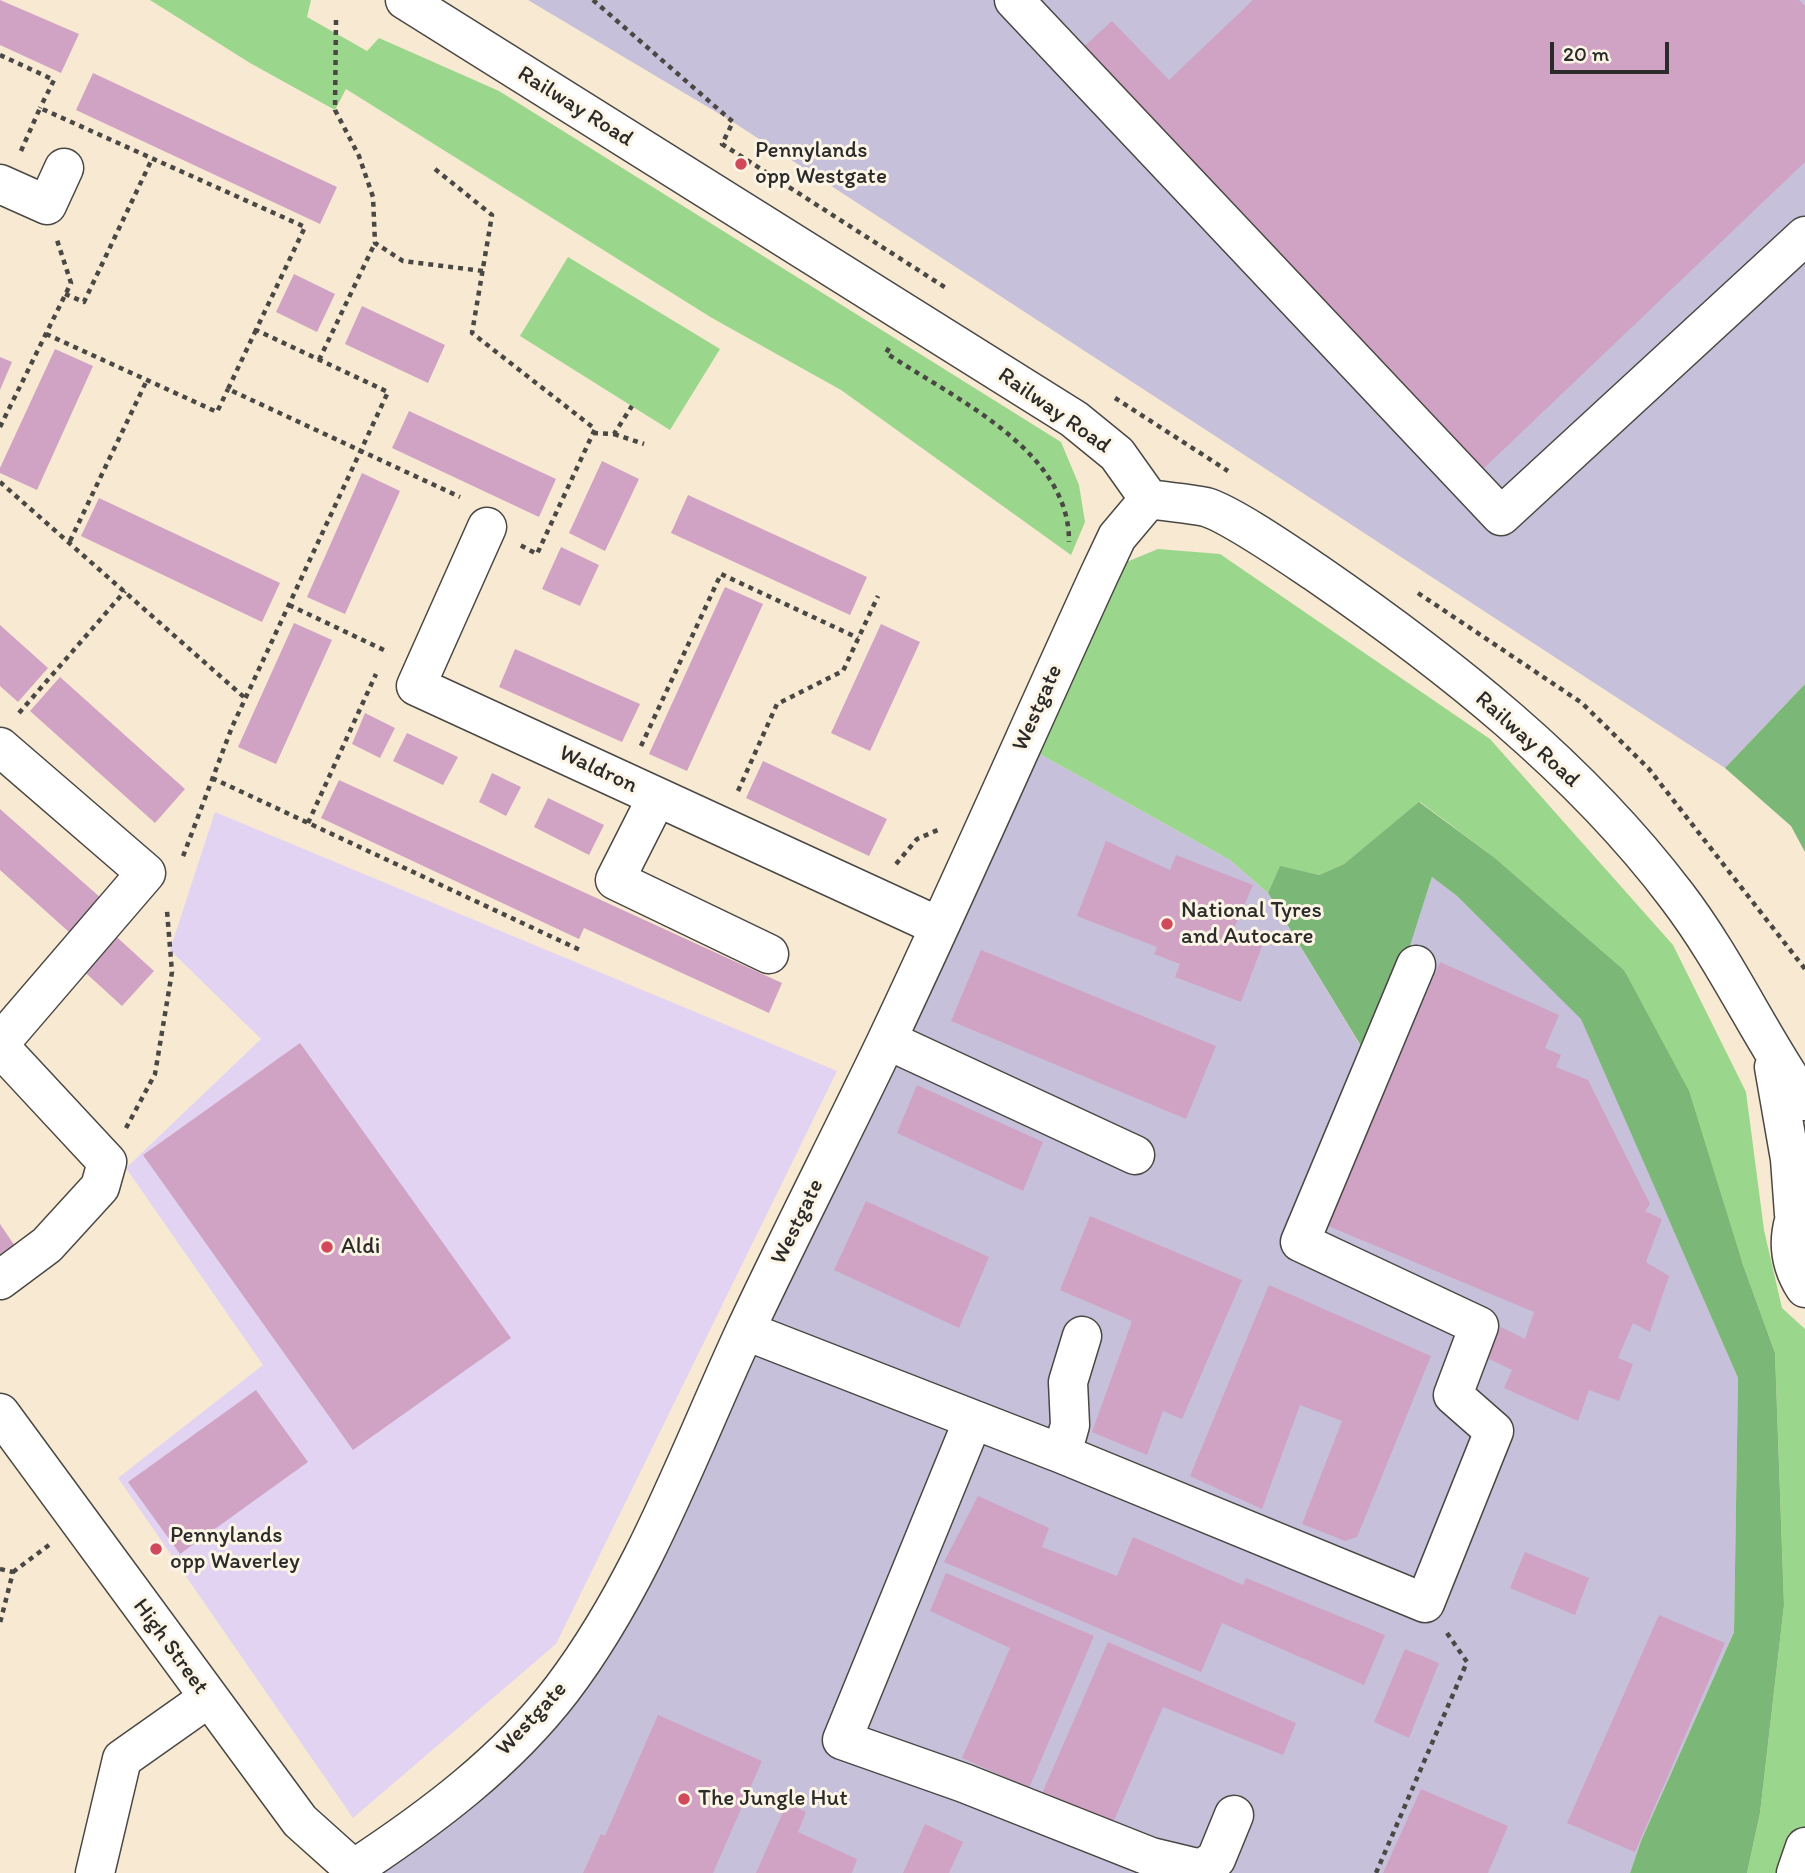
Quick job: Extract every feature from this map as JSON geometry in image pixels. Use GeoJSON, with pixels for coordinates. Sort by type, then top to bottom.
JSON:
{"type":"FeatureCollection","features":[{"type":"Feature","properties":{"kind":"street","name":"Railway Road"},"geometry":{"type":"LineString","coordinates":[[405,0],[1074,419],[1117,454],[1149,499],[1208,508],[1286,552],[1427,652],[1569,776],[1623,832],[1676,895],[1717,954],[1768,1044],[1805,1101]]}},
{"type":"Feature","properties":{"kind":"street"},"geometry":{"type":"LineString","coordinates":[[1014,0],[1501,516],[1805,236]]}},
{"type":"Feature","properties":{"kind":"street"},"geometry":{"type":"LineString","coordinates":[[2,185],[47,205],[64,168]]}},
{"type":"Feature","properties":{"kind":"street","name":"Westgate"},"geometry":{"type":"LineString","coordinates":[[357,1870],[455,1797],[519,1736],[559,1692],[595,1643],[649,1544],[746,1331],[887,1040],[1117,537],[1149,499]]}},
{"type":"Feature","properties":{"kind":"street"},"geometry":{"type":"LineString","coordinates":[[424,668],[486,527]]}},
{"type":"Feature","properties":{"kind":"street","name":"Waldron"},"geometry":{"type":"LineString","coordinates":[[424,668],[416,686],[938,926]]}},
{"type":"Feature","properties":{"kind":"street"},"geometry":{"type":"LineString","coordinates":[[0,1280],[47,1245],[65,1226],[100,1187],[107,1162],[0,1045],[164,880],[3,755]]}},
{"type":"Feature","properties":{"kind":"street"},"geometry":{"type":"LineString","coordinates":[[641,789],[615,880],[769,954]]}},
{"type":"Feature","properties":{"kind":"street"},"geometry":{"type":"LineString","coordinates":[[746,1331],[1062,1454],[1425,1603],[1494,1431],[1453,1395],[1479,1326],[1300,1242],[1416,965]]}},
{"type":"Feature","properties":{"kind":"street"},"geometry":{"type":"LineString","coordinates":[[887,1040],[1135,1155]]}},
{"type":"Feature","properties":{"kind":"street","name":"Railway Road"},"geometry":{"type":"LineString","coordinates":[[1768,1044],[1781,1096],[1800,1204],[1789,1238],[1793,1264],[1805,1288]]}},
{"type":"Feature","properties":{"kind":"street"},"geometry":{"type":"LineString","coordinates":[[1062,1454],[1070,1425],[1068,1382],[1082,1336]]}},
{"type":"Feature","properties":{"kind":"street","name":"High Street"},"geometry":{"type":"LineString","coordinates":[[0,1413],[300,1821],[357,1870]]}},
{"type":"Feature","properties":{"kind":"street"},"geometry":{"type":"LineString","coordinates":[[973,1420],[842,1740],[1151,1857],[1201,1868],[1216,1859],[1234,1815]]}},
{"type":"Feature","properties":{"kind":"street"},"geometry":{"type":"LineString","coordinates":[[95,1873],[122,1759],[208,1699]]}},
{"type":"Feature","properties":{"kind":"street"},"geometry":{"type":"LineString","coordinates":[[1796,1873],[1805,1847]]}},
{"type":"Feature","properties":{"kind":"path"},"geometry":{"type":"LineString","coordinates":[[319,360],[375,243],[373,197],[359,156],[335,110],[335,20]]}},
{"type":"Feature","properties":{"kind":"path"},"geometry":{"type":"LineString","coordinates":[[0,55],[54,80],[2,185]]}},
{"type":"Feature","properties":{"kind":"path"},"geometry":{"type":"LineString","coordinates":[[40,108],[305,227],[217,412],[46,334]]}},
{"type":"Feature","properties":{"kind":"path"},"geometry":{"type":"LineString","coordinates":[[65,294],[84,302],[152,159]]}},
{"type":"Feature","properties":{"kind":"path"},"geometry":{"type":"LineString","coordinates":[[228,389],[473,503],[486,527],[537,554],[595,429],[472,333],[492,215],[435,169]]}},
{"type":"Feature","properties":{"kind":"path"},"geometry":{"type":"LineString","coordinates":[[0,427],[71,283],[47,205]]}},
{"type":"Feature","properties":{"kind":"path"},"geometry":{"type":"LineString","coordinates":[[375,243],[403,261],[482,271]]}},
{"type":"Feature","properties":{"kind":"path"},"geometry":{"type":"LineString","coordinates":[[935,281],[886,353],[1028,450],[1057,488],[1065,510],[1069,547]]}},
{"type":"Feature","properties":{"kind":"path"},"geometry":{"type":"LineString","coordinates":[[107,1162],[155,1074],[172,972],[164,880],[212,778],[245,698],[388,392],[256,330]]}},
{"type":"Feature","properties":{"kind":"path"},"geometry":{"type":"LineString","coordinates":[[70,541],[147,380]]}},
{"type":"Feature","properties":{"kind":"path"},"geometry":{"type":"LineString","coordinates":[[614,434],[632,406]]}},
{"type":"Feature","properties":{"kind":"path"},"geometry":{"type":"LineString","coordinates":[[593,433],[614,434],[644,444]]}},
{"type":"Feature","properties":{"kind":"path"},"geometry":{"type":"LineString","coordinates":[[0,482],[245,698]]}},
{"type":"Feature","properties":{"kind":"path"},"geometry":{"type":"LineString","coordinates":[[641,789],[721,574],[858,638]]}},
{"type":"Feature","properties":{"kind":"path"},"geometry":{"type":"LineString","coordinates":[[18,714],[125,591]]}},
{"type":"Feature","properties":{"kind":"path"},"geometry":{"type":"LineString","coordinates":[[723,827],[777,704],[843,671],[878,596]]}},
{"type":"Feature","properties":{"kind":"path"},"geometry":{"type":"LineString","coordinates":[[289,605],[424,668]]}},
{"type":"Feature","properties":{"kind":"path"},"geometry":{"type":"LineString","coordinates":[[308,823],[387,651]]}},
{"type":"Feature","properties":{"kind":"path"},"geometry":{"type":"LineString","coordinates":[[212,778],[580,950]]}},
{"type":"Feature","properties":{"kind":"path"},"geometry":{"type":"LineString","coordinates":[[878,899],[904,852],[917,839],[943,828]]}},
{"type":"Feature","properties":{"kind":"path"},"geometry":{"type":"LineString","coordinates":[[0,1569],[13,1572],[0,1623]]}},
{"type":"Feature","properties":{"kind":"path"},"geometry":{"type":"LineString","coordinates":[[1376,1873],[1467,1662],[1425,1603]]}},
{"type":"Feature","properties":{"kind":"shaded area"},"geometry":{"type":"Polygon","coordinates":[[[528,0],[1805,0],[1805,684],[1725,768],[733,122],[528,0]]]}},
{"type":"Feature","properties":{"kind":"shaded area"},"geometry":{"type":"Polygon","coordinates":[[[1022,744],[1230,860],[1268,893],[1371,1063],[1432,877],[1457,896],[1581,1018],[1738,1378],[1734,1632],[1641,1841],[1630,1873],[358,1873],[559,1692],[1022,744]]]}},
{"type":"Feature","properties":{"kind":"shaded area"},"geometry":{"type":"Polygon","coordinates":[[[215,812],[837,1071],[556,1644],[353,1818],[118,1478],[263,1365],[126,1168],[261,1039],[170,950],[215,812]]]}},
{"type":"Feature","properties":{"kind":"green space"},"geometry":{"type":"Polygon","coordinates":[[[150,0],[311,0],[307,17],[367,51],[379,38],[499,91],[1061,442],[1079,485],[1085,522],[1071,555],[841,390],[712,318],[346,89],[335,110],[250,63],[150,0]]]}},
{"type":"Feature","properties":{"kind":"green space"},"geometry":{"type":"Polygon","coordinates":[[[568,257],[720,349],[670,430],[520,336],[568,257]]]}},
{"type":"Feature","properties":{"kind":"green space"},"geometry":{"type":"Polygon","coordinates":[[[1158,549],[1220,554],[1490,739],[1673,945],[1746,1092],[1764,1230],[1782,1308],[1805,1329],[1805,1847],[1796,1873],[1747,1873],[1760,1813],[1784,1605],[1775,1353],[1742,1262],[1624,970],[1495,858],[1420,802],[1344,864],[1319,875],[1280,867],[1268,893],[1230,860],[1022,744],[1100,573],[1158,549]]]}},
{"type":"Feature","properties":{"kind":"green space"},"geometry":{"type":"Polygon","coordinates":[[[1805,684],[1805,852],[1791,826],[1725,768],[1805,684]]]}},
{"type":"Feature","properties":{"kind":"green space"},"geometry":{"type":"Polygon","coordinates":[[[1419,802],[1495,858],[1624,970],[1689,1091],[1742,1262],[1775,1353],[1784,1605],[1760,1813],[1747,1873],[1630,1873],[1641,1841],[1734,1632],[1738,1378],[1581,1019],[1457,896],[1432,877],[1372,1064],[1268,893],[1280,866],[1319,875],[1344,864],[1419,802]]]}},
{"type":"Feature","properties":{"kind":"building"},"geometry":{"type":"Polygon","coordinates":[[[0,0],[79,34],[61,73],[0,45],[0,0]]]}},
{"type":"Feature","properties":{"kind":"building"},"geometry":{"type":"Polygon","coordinates":[[[1253,0],[1799,0],[1805,6],[1805,162],[1481,471],[1080,50],[1112,21],[1169,80],[1253,0]]]}},
{"type":"Feature","properties":{"kind":"building"},"geometry":{"type":"Polygon","coordinates":[[[93,73],[337,187],[320,224],[76,110],[93,73]]]}},
{"type":"Feature","properties":{"kind":"building"},"geometry":{"type":"Polygon","coordinates":[[[294,274],[335,294],[317,332],[276,312],[294,274]]]}},
{"type":"Feature","properties":{"kind":"building"},"geometry":{"type":"Polygon","coordinates":[[[362,306],[445,345],[428,383],[345,344],[362,306]]]}},
{"type":"Feature","properties":{"kind":"building"},"geometry":{"type":"Polygon","coordinates":[[[55,349],[93,366],[37,490],[0,473],[0,468],[55,349]]]}},
{"type":"Feature","properties":{"kind":"building"},"geometry":{"type":"Polygon","coordinates":[[[0,357],[12,362],[0,390],[0,357]]]}},
{"type":"Feature","properties":{"kind":"building"},"geometry":{"type":"Polygon","coordinates":[[[409,411],[556,479],[539,517],[392,448],[409,411]]]}},
{"type":"Feature","properties":{"kind":"building"},"geometry":{"type":"Polygon","coordinates":[[[602,461],[639,479],[605,551],[569,533],[602,461]]]}},
{"type":"Feature","properties":{"kind":"building"},"geometry":{"type":"Polygon","coordinates":[[[362,473],[400,491],[345,614],[307,597],[362,473]]]}},
{"type":"Feature","properties":{"kind":"building"},"geometry":{"type":"Polygon","coordinates":[[[688,495],[867,577],[850,615],[671,533],[688,495]]]}},
{"type":"Feature","properties":{"kind":"building"},"geometry":{"type":"Polygon","coordinates":[[[99,498],[280,583],[262,622],[81,536],[99,498]]]}},
{"type":"Feature","properties":{"kind":"building"},"geometry":{"type":"Polygon","coordinates":[[[561,547],[599,565],[580,606],[542,589],[561,547]]]}},
{"type":"Feature","properties":{"kind":"building"},"geometry":{"type":"Polygon","coordinates":[[[725,587],[763,604],[687,771],[649,754],[725,587]]]}},
{"type":"Feature","properties":{"kind":"building"},"geometry":{"type":"Polygon","coordinates":[[[294,623],[332,640],[276,764],[238,747],[294,623]]]}},
{"type":"Feature","properties":{"kind":"building"},"geometry":{"type":"Polygon","coordinates":[[[881,624],[920,642],[870,751],[831,733],[881,624]]]}},
{"type":"Feature","properties":{"kind":"building"},"geometry":{"type":"Polygon","coordinates":[[[0,625],[48,668],[18,702],[0,686],[0,625]]]}},
{"type":"Feature","properties":{"kind":"building"},"geometry":{"type":"Polygon","coordinates":[[[515,649],[640,704],[622,742],[499,687],[515,649]]]}},
{"type":"Feature","properties":{"kind":"building"},"geometry":{"type":"Polygon","coordinates":[[[60,677],[185,789],[155,823],[30,711],[60,677]]]}},
{"type":"Feature","properties":{"kind":"building"},"geometry":{"type":"Polygon","coordinates":[[[365,713],[395,728],[380,758],[352,744],[365,713]]]}},
{"type":"Feature","properties":{"kind":"building"},"geometry":{"type":"Polygon","coordinates":[[[407,733],[458,757],[443,785],[393,761],[407,733]]]}},
{"type":"Feature","properties":{"kind":"building"},"geometry":{"type":"Polygon","coordinates":[[[763,761],[887,819],[869,856],[746,798],[763,761]]]}},
{"type":"Feature","properties":{"kind":"building"},"geometry":{"type":"Polygon","coordinates":[[[492,773],[521,787],[506,816],[479,802],[492,773]]]}},
{"type":"Feature","properties":{"kind":"building"},"geometry":{"type":"Polygon","coordinates":[[[339,780],[782,983],[769,1013],[584,928],[579,939],[321,818],[339,780]]]}},
{"type":"Feature","properties":{"kind":"building"},"geometry":{"type":"Polygon","coordinates":[[[548,798],[604,825],[589,855],[534,827],[548,798]]]}},
{"type":"Feature","properties":{"kind":"building"},"geometry":{"type":"Polygon","coordinates":[[[0,809],[110,906],[79,941],[0,870],[0,809]]]}},
{"type":"Feature","properties":{"kind":"building","name":"National Tyres and Autocare"},"geometry":{"type":"Polygon","coordinates":[[[1106,841],[1170,870],[1176,855],[1253,885],[1232,933],[1262,946],[1241,1002],[1175,977],[1180,964],[1154,954],[1157,947],[1077,916],[1106,841]]]}},
{"type":"Feature","properties":{"kind":"building"},"geometry":{"type":"Polygon","coordinates":[[[109,930],[154,971],[122,1006],[77,965],[109,930]]]}},
{"type":"Feature","properties":{"kind":"building"},"geometry":{"type":"Polygon","coordinates":[[[981,950],[1216,1046],[1186,1119],[951,1021],[981,950]]]}},
{"type":"Feature","properties":{"kind":"building"},"geometry":{"type":"Polygon","coordinates":[[[1440,962],[1559,1015],[1545,1048],[1561,1055],[1556,1067],[1588,1080],[1650,1204],[1645,1211],[1662,1219],[1646,1262],[1669,1276],[1650,1332],[1633,1323],[1618,1358],[1633,1364],[1619,1401],[1589,1390],[1578,1421],[1504,1388],[1512,1370],[1487,1358],[1501,1327],[1525,1339],[1534,1312],[1328,1226],[1440,962]]]}},
{"type":"Feature","properties":{"kind":"building","name":"Aldi"},"geometry":{"type":"Polygon","coordinates":[[[300,1043],[511,1338],[353,1450],[143,1155],[300,1043]]]}},
{"type":"Feature","properties":{"kind":"building"},"geometry":{"type":"Polygon","coordinates":[[[917,1085],[1043,1142],[1023,1191],[897,1133],[917,1085]]]}},
{"type":"Feature","properties":{"kind":"building"},"geometry":{"type":"Polygon","coordinates":[[[866,1201],[989,1257],[959,1328],[834,1270],[866,1201]]]}},
{"type":"Feature","properties":{"kind":"building"},"geometry":{"type":"Polygon","coordinates":[[[1090,1216],[1242,1280],[1182,1419],[1163,1411],[1147,1455],[1092,1432],[1132,1321],[1060,1290],[1090,1216]]]}},
{"type":"Feature","properties":{"kind":"building"},"geometry":{"type":"Polygon","coordinates":[[[0,1224],[17,1249],[0,1260],[0,1224]]]}},
{"type":"Feature","properties":{"kind":"building"},"geometry":{"type":"Polygon","coordinates":[[[1269,1285],[1431,1356],[1357,1537],[1345,1541],[1302,1524],[1342,1421],[1300,1405],[1262,1509],[1190,1476],[1269,1285]]]}},
{"type":"Feature","properties":{"kind":"building"},"geometry":{"type":"Polygon","coordinates":[[[256,1390],[308,1462],[180,1554],[128,1482],[256,1390]]]}},
{"type":"Feature","properties":{"kind":"building"},"geometry":{"type":"Polygon","coordinates":[[[978,1496],[1049,1528],[1042,1547],[1117,1576],[1133,1537],[1243,1585],[1246,1578],[1385,1635],[1364,1685],[1222,1623],[1201,1672],[944,1562],[978,1496]]]}},
{"type":"Feature","properties":{"kind":"building"},"geometry":{"type":"Polygon","coordinates":[[[1525,1552],[1589,1578],[1575,1615],[1510,1588],[1525,1552]]]}},
{"type":"Feature","properties":{"kind":"building"},"geometry":{"type":"Polygon","coordinates":[[[946,1573],[1094,1636],[1029,1788],[962,1758],[1010,1648],[930,1611],[946,1573]]]}},
{"type":"Feature","properties":{"kind":"building"},"geometry":{"type":"Polygon","coordinates":[[[1659,1615],[1725,1643],[1635,1852],[1567,1823],[1659,1615]]]}},
{"type":"Feature","properties":{"kind":"building"},"geometry":{"type":"Polygon","coordinates":[[[1108,1642],[1296,1723],[1283,1755],[1163,1707],[1110,1830],[1040,1798],[1108,1642]]]}},
{"type":"Feature","properties":{"kind":"building"},"geometry":{"type":"Polygon","coordinates":[[[1405,1649],[1439,1663],[1409,1738],[1374,1722],[1405,1649]]]}},
{"type":"Feature","properties":{"kind":"building","name":"The Jungle Hut"},"geometry":{"type":"Polygon","coordinates":[[[658,1715],[762,1761],[713,1873],[583,1873],[601,1834],[605,1836],[658,1715]]]}},
{"type":"Feature","properties":{"kind":"building"},"geometry":{"type":"Polygon","coordinates":[[[1421,1789],[1508,1826],[1488,1873],[1383,1873],[1421,1789]]]}},
{"type":"Feature","properties":{"kind":"building"},"geometry":{"type":"Polygon","coordinates":[[[787,1803],[806,1812],[798,1832],[857,1859],[852,1873],[756,1873],[787,1803]]]}},
{"type":"Feature","properties":{"kind":"building"},"geometry":{"type":"Polygon","coordinates":[[[925,1824],[963,1842],[949,1873],[903,1873],[925,1824]]]}},
{"type":"Feature","properties":{"kind":"place","name":"Pennylands opp Westgate"},"geometry":{"type":"Point","coordinates":[741,164]}},
{"type":"Feature","properties":{"kind":"place","name":"National Tyres and Autocare"},"geometry":{"type":"Point","coordinates":[1167,924]}},
{"type":"Feature","properties":{"kind":"place","name":"Aldi"},"geometry":{"type":"Point","coordinates":[327,1247]}},
{"type":"Feature","properties":{"kind":"place","name":"Pennylands opp Waverley"},"geometry":{"type":"Point","coordinates":[156,1549]}},
{"type":"Feature","properties":{"kind":"place","name":"The Jungle Hut"},"geometry":{"type":"Point","coordinates":[684,1799]}}]}
